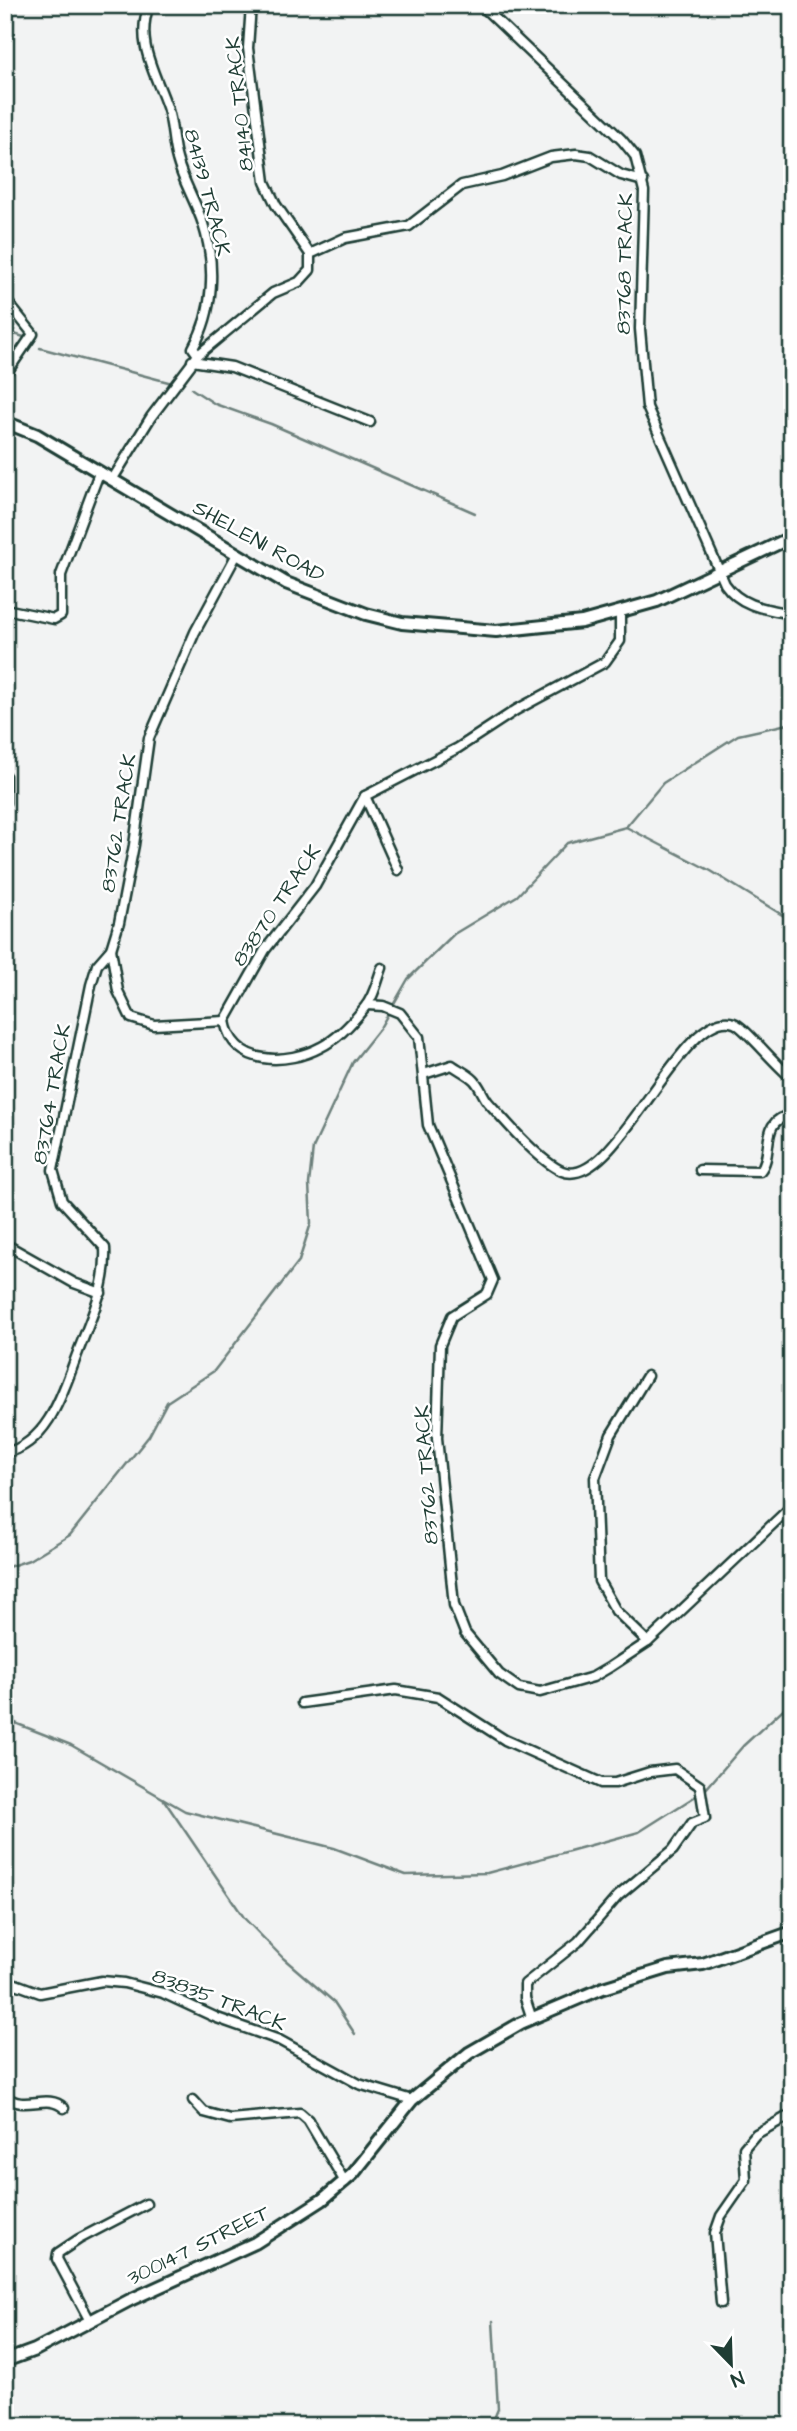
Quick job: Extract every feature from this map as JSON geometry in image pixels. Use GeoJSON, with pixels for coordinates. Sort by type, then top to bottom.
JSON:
{"type":"FeatureCollection","features":[{"type":"Feature","properties":{"kind":"street","name":"84139 TRACK"},"geometry":{"type":"LineString","coordinates":[[149,5],[144,22],[145,47],[168,108],[176,158],[203,223],[210,256],[209,300],[194,355]]}},
{"type":"Feature","properties":{"kind":"street","name":"84140 TRACK"},"geometry":{"type":"LineString","coordinates":[[251,5],[248,48],[265,182],[276,205],[310,254]]}},
{"type":"Feature","properties":{"kind":"street","name":"83768 TRACK"},"geometry":{"type":"LineString","coordinates":[[481,5],[622,140],[635,156],[643,181],[640,329],[647,407],[719,573],[738,599],[792,614]]}},
{"type":"Feature","properties":{"kind":"street"},"geometry":{"type":"LineString","coordinates":[[112,480],[194,355],[273,293],[305,277],[310,270],[310,254],[345,238],[409,226],[462,185],[502,176],[525,164],[581,154],[594,158],[621,175],[643,181]]}},
{"type":"Feature","properties":{"kind":"street"},"geometry":{"type":"LineString","coordinates":[[5,299],[33,334],[5,375]]}},
{"type":"Feature","properties":{"kind":"street"},"geometry":{"type":"LineString","coordinates":[[194,355],[233,367],[370,422]]}},
{"type":"Feature","properties":{"kind":"street","name":"SHELENI ROAD"},"geometry":{"type":"LineString","coordinates":[[5,422],[37,435],[286,583],[366,614],[402,623],[496,631],[582,622],[657,601],[792,537]]}},
{"type":"Feature","properties":{"kind":"street"},"geometry":{"type":"LineString","coordinates":[[5,609],[54,619],[61,615],[61,575],[99,473]]}},
{"type":"Feature","properties":{"kind":"street","name":"83762 TRACK"},"geometry":{"type":"LineString","coordinates":[[225,1021],[154,1025],[131,1018],[118,991],[111,949],[119,923],[134,845],[149,738],[195,632],[237,554]]}},
{"type":"Feature","properties":{"kind":"street"},"geometry":{"type":"LineString","coordinates":[[398,870],[365,796],[458,748],[516,710],[606,662],[620,640],[620,612]]}},
{"type":"Feature","properties":{"kind":"street"},"geometry":{"type":"LineString","coordinates":[[5,803],[6,777]]}},
{"type":"Feature","properties":{"kind":"street","name":"83870 TRACK"},"geometry":{"type":"LineString","coordinates":[[225,1021],[264,950],[315,886],[365,796]]}},
{"type":"Feature","properties":{"kind":"street","name":"83764 TRACK"},"geometry":{"type":"LineString","coordinates":[[5,1453],[18,1448],[37,1434],[60,1402],[101,1293],[105,1248],[62,1201],[53,1170],[88,995],[97,965],[111,949]]}},
{"type":"Feature","properties":{"kind":"street"},"geometry":{"type":"LineString","coordinates":[[225,1021],[233,1043],[255,1058],[279,1059],[312,1052],[335,1038],[367,1005],[382,968]]}},
{"type":"Feature","properties":{"kind":"street","name":"83762 TRACK"},"geometry":{"type":"LineString","coordinates":[[367,1005],[391,1008],[408,1022],[422,1047],[428,1125],[493,1280],[487,1294],[452,1316],[440,1345],[437,1438],[458,1617],[473,1644],[499,1674],[529,1691],[550,1690],[593,1677],[648,1642],[792,1506]]}},
{"type":"Feature","properties":{"kind":"street"},"geometry":{"type":"LineString","coordinates":[[424,1074],[452,1065],[475,1081],[490,1104],[549,1162],[574,1174],[590,1167],[621,1134],[642,1110],[669,1068],[692,1041],[713,1026],[731,1022],[741,1027],[774,1065],[792,1078]]}},
{"type":"Feature","properties":{"kind":"street"},"geometry":{"type":"LineString","coordinates":[[700,1170],[760,1171],[764,1166],[770,1130],[780,1118],[792,1115]]}},
{"type":"Feature","properties":{"kind":"street"},"geometry":{"type":"LineString","coordinates":[[5,1244],[74,1283],[101,1293]]}},
{"type":"Feature","properties":{"kind":"street"},"geometry":{"type":"LineString","coordinates":[[647,1376],[611,1435],[595,1478],[596,1564],[599,1581],[615,1611],[648,1642]]}},
{"type":"Feature","properties":{"kind":"street"},"geometry":{"type":"LineString","coordinates":[[302,1703],[396,1690],[438,1697],[505,1740],[586,1779],[615,1783],[667,1768],[689,1776],[700,1786],[705,1818],[692,1823],[673,1850],[618,1896],[578,1941],[525,1984],[525,1998],[532,2019]]}},
{"type":"Feature","properties":{"kind":"street","name":"300147 STREET"},"geometry":{"type":"LineString","coordinates":[[5,2361],[35,2350],[255,2243],[345,2182],[412,2100],[469,2053],[532,2019],[603,1988],[668,1968],[703,1964],[792,1933]]}},
{"type":"Feature","properties":{"kind":"street","name":"83835 TRACK"},"geometry":{"type":"LineString","coordinates":[[5,1980],[40,1993],[102,1981],[124,1983],[163,1993],[279,2040],[359,2084],[412,2100]]}},
{"type":"Feature","properties":{"kind":"street"},"geometry":{"type":"LineString","coordinates":[[5,2096],[20,2104],[51,2101],[64,2108]]}},
{"type":"Feature","properties":{"kind":"street"},"geometry":{"type":"LineString","coordinates":[[193,2100],[204,2112],[230,2119],[300,2113],[345,2182]]}},
{"type":"Feature","properties":{"kind":"street"},"geometry":{"type":"LineString","coordinates":[[721,2303],[715,2233],[721,2216],[746,2180],[744,2148],[756,2134],[792,2114]]}},
{"type":"Feature","properties":{"kind":"street"},"geometry":{"type":"LineString","coordinates":[[90,2321],[57,2259],[58,2253],[146,2204]]}},
{"type":"Feature","properties":{"kind":"waterway"},"geometry":{"type":"LineString","coordinates":[[5,331],[27,338]]}},
{"type":"Feature","properties":{"kind":"waterway"},"geometry":{"type":"LineString","coordinates":[[40,348],[172,383]]}},
{"type":"Feature","properties":{"kind":"waterway"},"geometry":{"type":"LineString","coordinates":[[192,389],[215,404],[271,424],[475,513]]}},
{"type":"Feature","properties":{"kind":"waterway"},"geometry":{"type":"LineString","coordinates":[[626,827],[663,783],[738,735],[792,723]]}},
{"type":"Feature","properties":{"kind":"waterway"},"geometry":{"type":"LineString","coordinates":[[5,1568],[29,1560],[70,1535],[149,1436],[167,1402],[214,1371],[299,1261],[311,1223],[309,1184],[313,1148],[353,1062],[380,1028],[408,979],[454,934],[517,896],[567,843],[626,827],[711,871],[792,921]]}},
{"type":"Feature","properties":{"kind":"waterway"},"geometry":{"type":"LineString","coordinates":[[706,1789],[743,1746],[792,1701]]}},
{"type":"Feature","properties":{"kind":"waterway"},"geometry":{"type":"LineString","coordinates":[[5,1719],[71,1745],[185,1811],[334,1848],[406,1875],[487,1873],[639,1832],[699,1794]]}},
{"type":"Feature","properties":{"kind":"waterway"},"geometry":{"type":"LineString","coordinates":[[164,1800],[245,1919],[283,1958],[334,2002],[355,2034]]}},
{"type":"Feature","properties":{"kind":"waterway"},"geometry":{"type":"LineString","coordinates":[[491,2426],[498,2409],[493,2321]]}}]}
